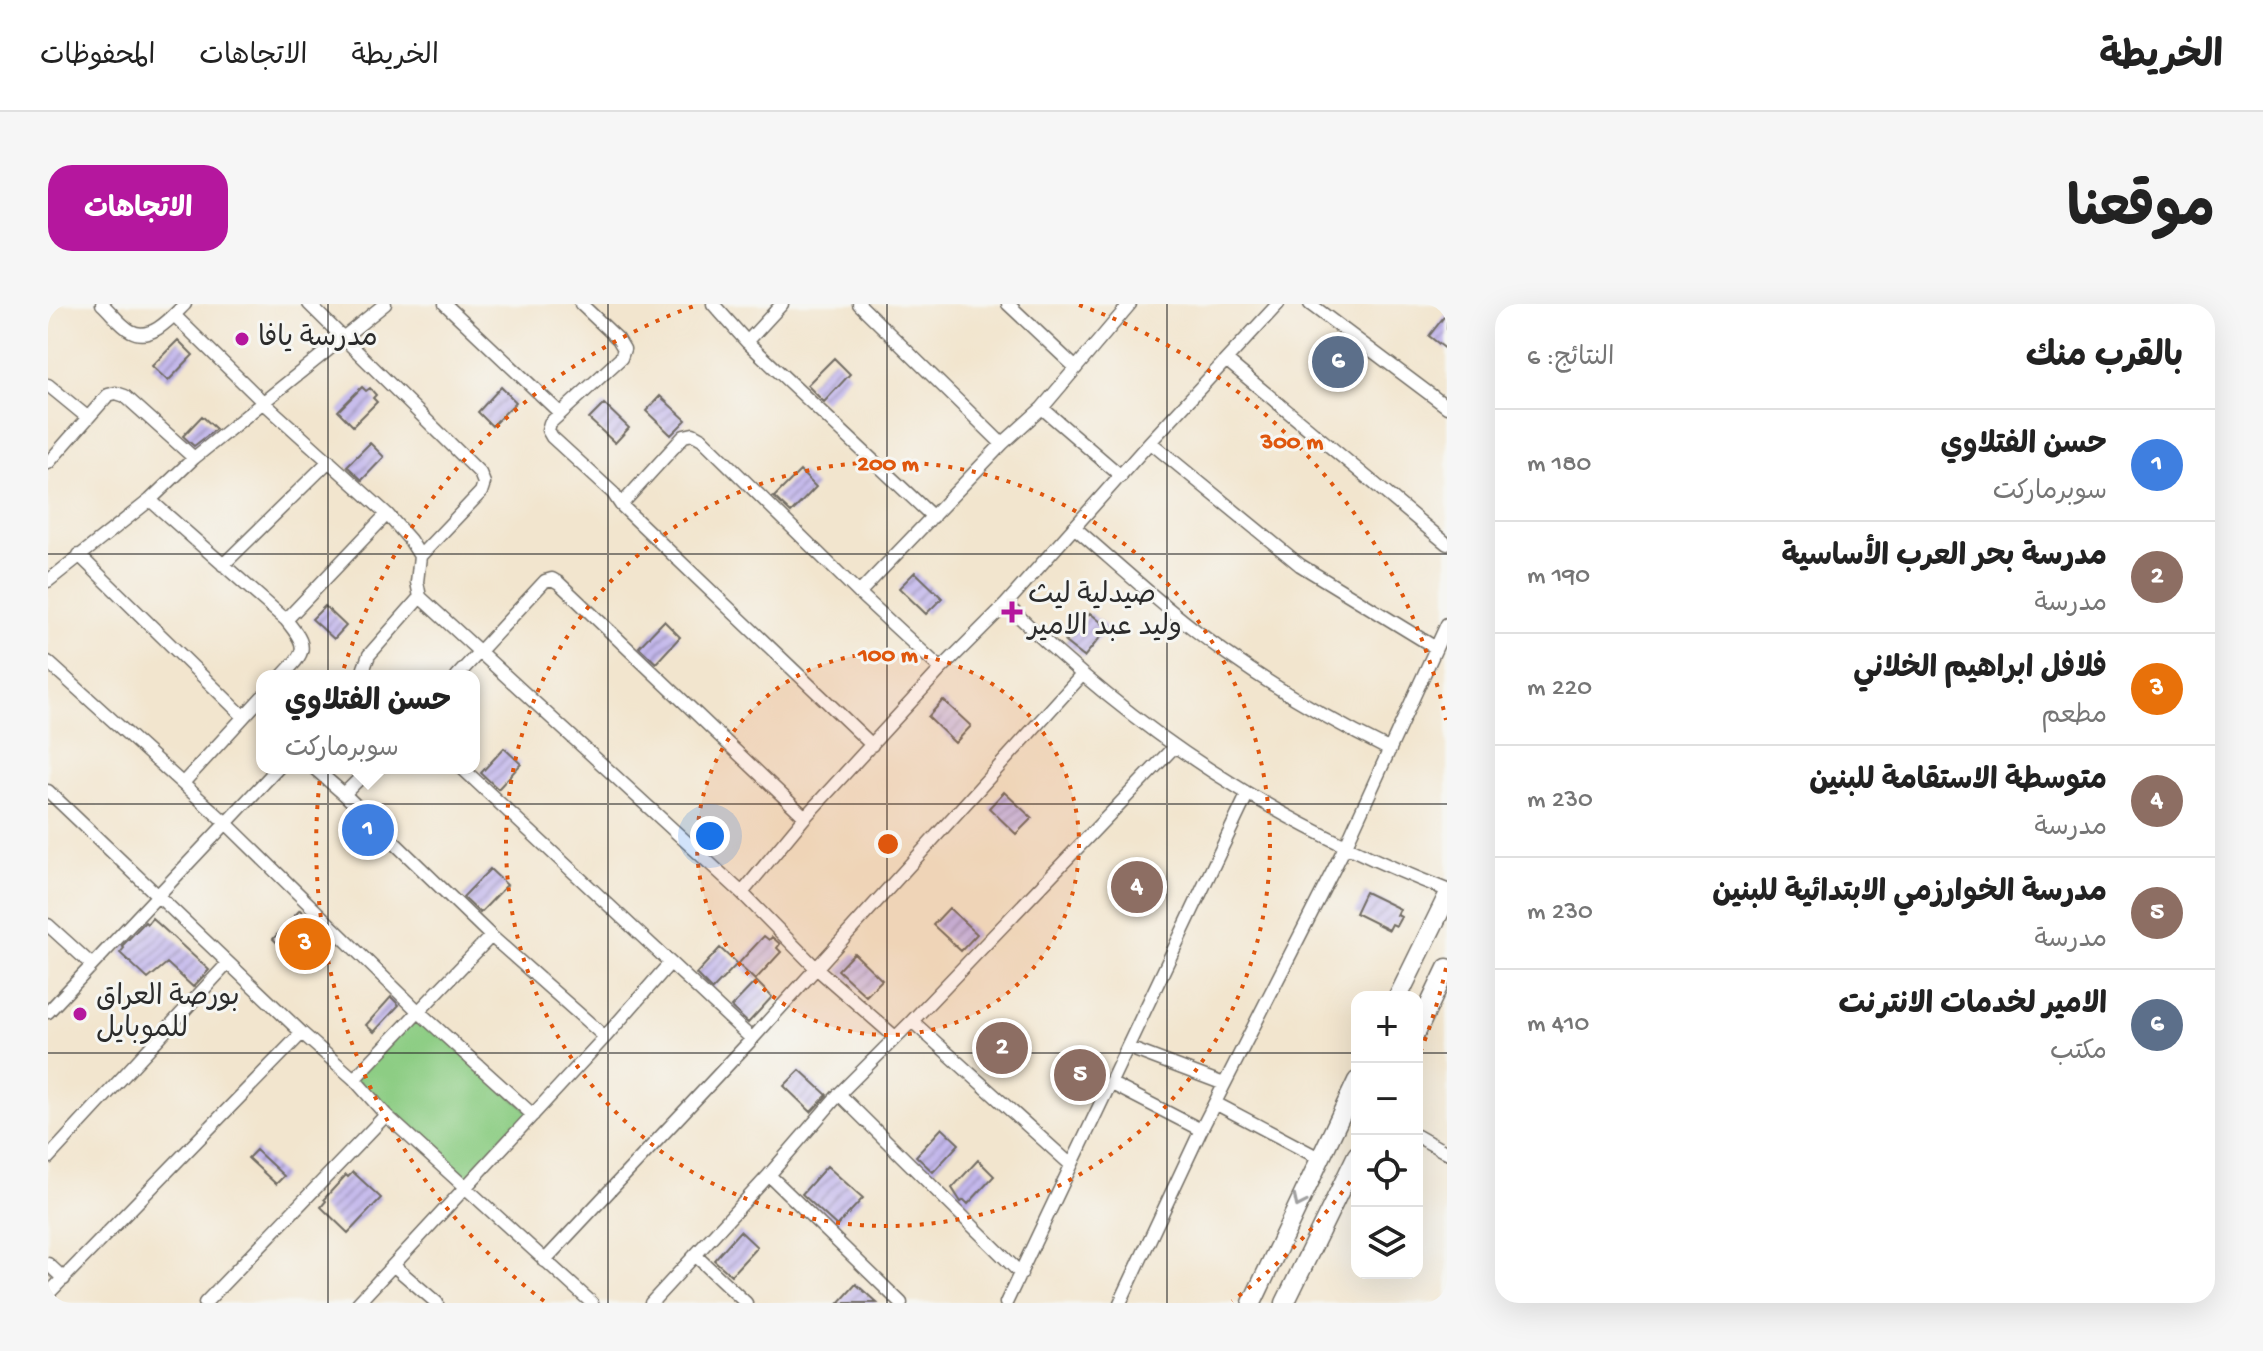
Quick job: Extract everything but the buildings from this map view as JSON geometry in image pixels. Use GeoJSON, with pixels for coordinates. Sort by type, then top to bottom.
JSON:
{"type":"FeatureCollection","features":[{"type":"Feature","properties":{"kind":"main road"},"geometry":{"type":"LineString","coordinates":[[1401,991],[1447,897]]}},
{"type":"Feature","properties":{"kind":"main road"},"geometry":{"type":"LineString","coordinates":[[1423,1018],[1447,968]]}},
{"type":"Feature","properties":{"kind":"main road"},"geometry":{"type":"LineString","coordinates":[[1252,1303],[1351,1093]]}},
{"type":"Feature","properties":{"kind":"main road"},"geometry":{"type":"LineString","coordinates":[[1285,1303],[1351,1167]]}},
{"type":"Feature","properties":{"kind":"street"},"geometry":{"type":"LineString","coordinates":[[102,304],[131,331],[146,334],[156,330],[185,304]]}},
{"type":"Feature","properties":{"kind":"street"},"geometry":{"type":"LineString","coordinates":[[309,304],[480,473],[484,483],[481,492],[420,556],[417,582],[420,597],[742,893],[815,967],[895,1037]]}},
{"type":"Feature","properties":{"kind":"street"},"geometry":{"type":"LineString","coordinates":[[48,581],[385,304]]}},
{"type":"Feature","properties":{"kind":"street"},"geometry":{"type":"LineString","coordinates":[[445,304],[560,413]]}},
{"type":"Feature","properties":{"kind":"street"},"geometry":{"type":"LineString","coordinates":[[581,304],[618,339],[624,349],[621,358],[550,423],[548,430],[552,437],[872,745]]}},
{"type":"Feature","properties":{"kind":"street"},"geometry":{"type":"LineString","coordinates":[[713,304],[747,342],[933,517]]}},
{"type":"Feature","properties":{"kind":"street"},"geometry":{"type":"LineString","coordinates":[[747,342],[782,304]]}},
{"type":"Feature","properties":{"kind":"street"},"geometry":{"type":"LineString","coordinates":[[859,304],[1002,444]]}},
{"type":"Feature","properties":{"kind":"street"},"geometry":{"type":"LineString","coordinates":[[1008,304],[1076,368]]}},
{"type":"Feature","properties":{"kind":"street"},"geometry":{"type":"LineString","coordinates":[[859,593],[1002,444],[1042,408],[1130,304]]}},
{"type":"Feature","properties":{"kind":"street"},"geometry":{"type":"LineString","coordinates":[[742,893],[805,817],[941,669],[1006,604],[1278,304]]}},
{"type":"Feature","properties":{"kind":"street"},"geometry":{"type":"LineString","coordinates":[[1310,304],[1447,407]]}},
{"type":"Feature","properties":{"kind":"street"},"geometry":{"type":"LineString","coordinates":[[174,315],[263,402],[387,514],[420,556]]}},
{"type":"Feature","properties":{"kind":"street"},"geometry":{"type":"LineString","coordinates":[[1226,360],[1447,544]]}},
{"type":"Feature","properties":{"kind":"street"},"geometry":{"type":"LineString","coordinates":[[48,385],[87,417]]}},
{"type":"Feature","properties":{"kind":"street"},"geometry":{"type":"LineString","coordinates":[[48,463],[108,395],[116,393],[125,396],[194,458]]}},
{"type":"Feature","properties":{"kind":"street"},"geometry":{"type":"LineString","coordinates":[[1042,408],[1121,476]]}},
{"type":"Feature","properties":{"kind":"street"},"geometry":{"type":"LineString","coordinates":[[621,505],[684,436],[693,434],[702,439],[941,669]]}},
{"type":"Feature","properties":{"kind":"street"},"geometry":{"type":"LineString","coordinates":[[1150,442],[1300,565],[1436,648]]}},
{"type":"Feature","properties":{"kind":"street"},"geometry":{"type":"LineString","coordinates":[[223,565],[329,461]]}},
{"type":"Feature","properties":{"kind":"street"},"geometry":{"type":"LineString","coordinates":[[150,500],[286,620],[301,638],[301,656],[288,670]]}},
{"type":"Feature","properties":{"kind":"street"},"geometry":{"type":"LineString","coordinates":[[286,620],[387,514]]}},
{"type":"Feature","properties":{"kind":"street"},"geometry":{"type":"LineString","coordinates":[[1074,527],[1186,624],[1225,653],[1305,705],[1390,750]]}},
{"type":"Feature","properties":{"kind":"street"},"geometry":{"type":"LineString","coordinates":[[79,555],[243,716]]}},
{"type":"Feature","properties":{"kind":"street"},"geometry":{"type":"LineString","coordinates":[[463,670],[545,581],[552,579],[805,817]]}},
{"type":"Feature","properties":{"kind":"street"},"geometry":{"type":"LineString","coordinates":[[365,670],[369,655],[420,597]]}},
{"type":"Feature","properties":{"kind":"street"},"geometry":{"type":"LineString","coordinates":[[1006,604],[1082,675],[1174,747],[1247,795],[1345,847],[1447,890]]}},
{"type":"Feature","properties":{"kind":"street"},"geometry":{"type":"LineString","coordinates":[[1120,1303],[1201,1130],[1345,847],[1447,624]]}},
{"type":"Feature","properties":{"kind":"street"},"geometry":{"type":"LineString","coordinates":[[48,662],[226,823],[419,1012],[533,1115]]}},
{"type":"Feature","properties":{"kind":"street"},"geometry":{"type":"LineString","coordinates":[[544,1261],[752,1039],[1082,675]]}},
{"type":"Feature","properties":{"kind":"street"},"geometry":{"type":"LineString","coordinates":[[183,783],[256,703]]}},
{"type":"Feature","properties":{"kind":"street"},"geometry":{"type":"LineString","coordinates":[[651,1303],[839,1094],[1174,747]]}},
{"type":"Feature","properties":{"kind":"street"},"geometry":{"type":"LineString","coordinates":[[48,1012],[272,774]]}},
{"type":"Feature","properties":{"kind":"street"},"geometry":{"type":"LineString","coordinates":[[321,774],[491,936],[605,1037]]}},
{"type":"Feature","properties":{"kind":"street"},"geometry":{"type":"LineString","coordinates":[[344,794],[364,774]]}},
{"type":"Feature","properties":{"kind":"street"},"geometry":{"type":"LineString","coordinates":[[468,774],[752,1039]]}},
{"type":"Feature","properties":{"kind":"street"},"geometry":{"type":"LineString","coordinates":[[48,791],[354,1079],[386,1115],[592,1303]]}},
{"type":"Feature","properties":{"kind":"street"},"geometry":{"type":"LineString","coordinates":[[1006,1303],[1247,795]]}},
{"type":"Feature","properties":{"kind":"street"},"geometry":{"type":"LineString","coordinates":[[48,925],[92,965]]}},
{"type":"Feature","properties":{"kind":"street"},"geometry":{"type":"LineString","coordinates":[[354,1079],[491,936]]}},
{"type":"Feature","properties":{"kind":"street"},"geometry":{"type":"LineString","coordinates":[[48,1158],[228,963]]}},
{"type":"Feature","properties":{"kind":"street"},"geometry":{"type":"LineString","coordinates":[[358,1303],[670,963]]}},
{"type":"Feature","properties":{"kind":"street"},"geometry":{"type":"LineString","coordinates":[[912,1021],[1070,1164]]}},
{"type":"Feature","properties":{"kind":"street"},"geometry":{"type":"LineString","coordinates":[[48,1294],[302,1033]]}},
{"type":"Feature","properties":{"kind":"street"},"geometry":{"type":"LineString","coordinates":[[1129,1048],[1224,1084]]}},
{"type":"Feature","properties":{"kind":"street"},"geometry":{"type":"LineString","coordinates":[[1112,1084],[1201,1130]]}},
{"type":"Feature","properties":{"kind":"street"},"geometry":{"type":"LineString","coordinates":[[839,1094],[1021,1274]]}},
{"type":"Feature","properties":{"kind":"street"},"geometry":{"type":"LineString","coordinates":[[1215,1103],[1319,1158]]}},
{"type":"Feature","properties":{"kind":"street"},"geometry":{"type":"LineString","coordinates":[[205,1303],[386,1115]]}},
{"type":"Feature","properties":{"kind":"street"},"geometry":{"type":"LineString","coordinates":[[1423,1139],[1447,1153]]}},
{"type":"Feature","properties":{"kind":"street"},"geometry":{"type":"LineString","coordinates":[[769,1175],[901,1303]]}},
{"type":"Feature","properties":{"kind":"street"},"geometry":{"type":"LineString","coordinates":[[695,1255],[746,1303]]}},
{"type":"Feature","properties":{"kind":"street"},"geometry":{"type":"LineString","coordinates":[[48,1264],[64,1279]]}},
{"type":"Feature","properties":{"kind":"street"},"geometry":{"type":"LineString","coordinates":[[394,1266],[437,1303]]}},
{"type":"Feature","properties":{"kind":"green space"},"geometry":{"type":"Polygon","coordinates":[[[419,1012],[533,1115],[464,1186],[354,1079],[419,1012]]]}},
{"type":"Feature","properties":{"kind":"place","name":"مدرسة يافا"},"geometry":{"type":"Point","coordinates":[242,339]}},
{"type":"Feature","properties":{"kind":"place","name":"الامير لخدمات الانترنت"},"geometry":{"type":"Point","coordinates":[1338,362]}},
{"type":"Feature","properties":{"kind":"place","name":"صيدلية ليث وليد عبد الامير"},"geometry":{"type":"Point","coordinates":[1012,612]}},
{"type":"Feature","properties":{"kind":"place","name":"حسن الفتلاوي"},"geometry":{"type":"Point","coordinates":[368,830]}},
{"type":"Feature","properties":{"kind":"place","name":"متوسطة الاستقامة للبنين"},"geometry":{"type":"Point","coordinates":[1137,887]}},
{"type":"Feature","properties":{"kind":"place","name":"فلافل ابراهيم الخلاني"},"geometry":{"type":"Point","coordinates":[305,944]}},
{"type":"Feature","properties":{"kind":"place","name":"بورصة العراق للموبايل"},"geometry":{"type":"Point","coordinates":[80,1014]}},
{"type":"Feature","properties":{"kind":"place","name":"مدرسة بحر العرب الأساسية"},"geometry":{"type":"Point","coordinates":[1002,1048]}},
{"type":"Feature","properties":{"kind":"place","name":"مدرسة الخوارزمي الابتدائية للبنين"},"geometry":{"type":"Point","coordinates":[1080,1075]}}]}
